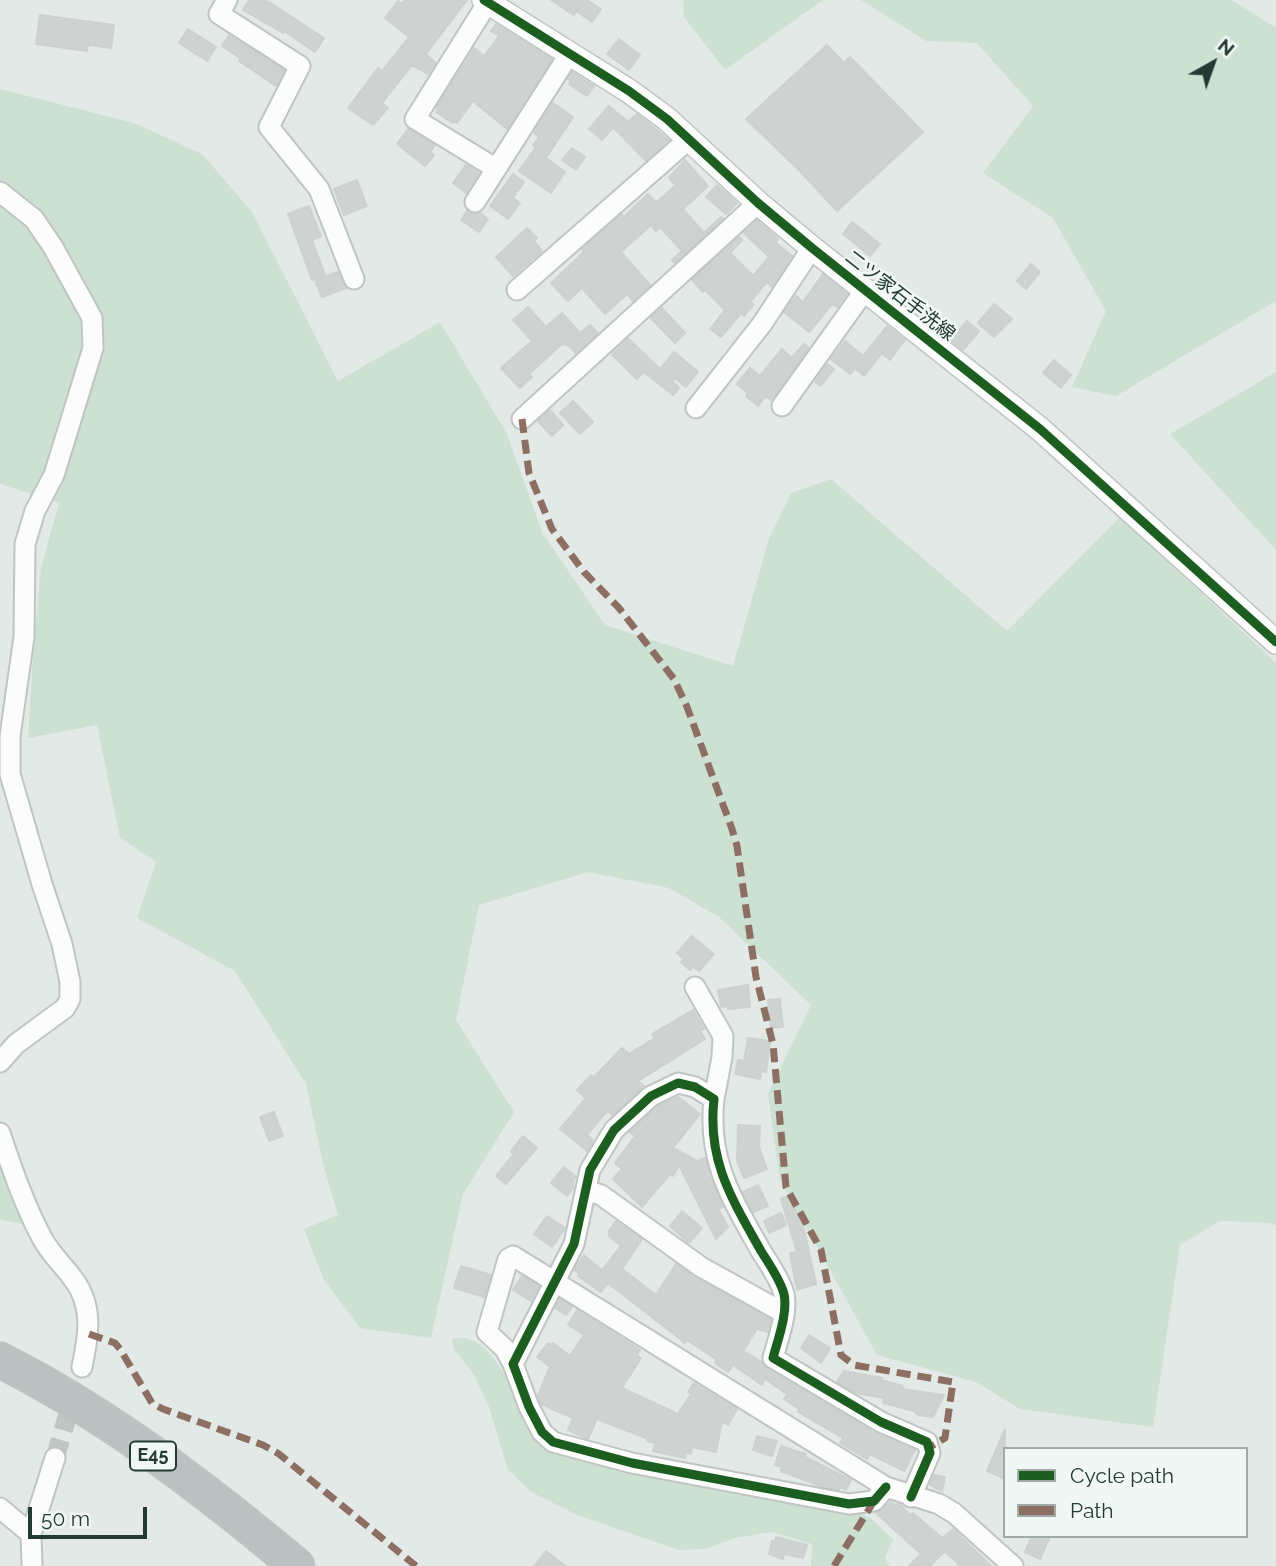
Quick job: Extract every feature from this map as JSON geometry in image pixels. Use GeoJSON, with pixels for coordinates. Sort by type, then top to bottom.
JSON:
{"type":"FeatureCollection","features":[{"type":"Feature","properties":{"kind":"highway","name":"E45"},"geometry":{"type":"LineString","coordinates":[[0,1360],[86,1409],[167,1465],[297,1566]]}},
{"type":"Feature","properties":{"kind":"street"},"geometry":{"type":"LineString","coordinates":[[227,0],[219,14],[300,65],[269,127],[318,189],[354,279]]}},
{"type":"Feature","properties":{"kind":"street"},"geometry":{"type":"LineString","coordinates":[[486,1],[415,120],[495,168]]}},
{"type":"Feature","properties":{"kind":"street","name":"二ツ家石手洗線"},"geometry":{"type":"LineString","coordinates":[[486,1],[629,91],[667,119],[758,204],[1040,429],[1276,642]]}},
{"type":"Feature","properties":{"kind":"street"},"geometry":{"type":"LineString","coordinates":[[475,202],[570,53]]}},
{"type":"Feature","properties":{"kind":"street"},"geometry":{"type":"LineString","coordinates":[[517,290],[689,139]]}},
{"type":"Feature","properties":{"kind":"street"},"geometry":{"type":"LineString","coordinates":[[0,192],[34,219],[53,247],[92,318],[93,348],[54,475],[35,511],[26,544],[24,637],[10,736],[10,774],[62,943],[71,982],[70,999],[65,1008],[16,1044],[0,1062]]}},
{"type":"Feature","properties":{"kind":"street"},"geometry":{"type":"LineString","coordinates":[[522,419],[758,204]]}},
{"type":"Feature","properties":{"kind":"street"},"geometry":{"type":"LineString","coordinates":[[696,408],[762,324],[812,248]]}},
{"type":"Feature","properties":{"kind":"street"},"geometry":{"type":"LineString","coordinates":[[782,406],[864,290]]}},
{"type":"Feature","properties":{"kind":"street"},"geometry":{"type":"LineString","coordinates":[[695,987],[723,1036],[712,1115],[719,1168],[736,1207],[784,1295],[774,1358],[881,1422],[927,1442],[930,1453],[911,1497]]}},
{"type":"Feature","properties":{"kind":"street"},"geometry":{"type":"LineString","coordinates":[[513,1364],[574,1244],[590,1170],[608,1137],[651,1096],[678,1083],[695,1087],[714,1099]]}},
{"type":"Feature","properties":{"kind":"street"},"geometry":{"type":"LineString","coordinates":[[0,1133],[24,1205],[43,1242],[83,1292],[89,1326],[82,1367]]}},
{"type":"Feature","properties":{"kind":"street"},"geometry":{"type":"LineString","coordinates":[[586,1190],[601,1195],[701,1267],[783,1313]]}},
{"type":"Feature","properties":{"kind":"street"},"geometry":{"type":"LineString","coordinates":[[886,1487],[874,1501],[849,1504],[632,1464],[553,1442],[542,1432],[529,1407],[505,1349],[487,1332],[508,1259],[518,1257],[886,1487],[939,1504],[954,1513],[1013,1566]]}},
{"type":"Feature","properties":{"kind":"street"},"geometry":{"type":"LineString","coordinates":[[32,1566],[31,1534],[55,1458]]}},
{"type":"Feature","properties":{"kind":"street"},"geometry":{"type":"LineString","coordinates":[[0,1508],[31,1534]]}},
{"type":"Feature","properties":{"kind":"green space"},"geometry":{"type":"Polygon","coordinates":[[[683,0],[823,0],[725,70],[684,17],[683,0]]]}},
{"type":"Feature","properties":{"kind":"green space"},"geometry":{"type":"Polygon","coordinates":[[[861,0],[1232,0],[1276,28],[1276,301],[1116,396],[1072,387],[1106,311],[1053,218],[983,173],[1033,106],[977,43],[926,41],[861,0]]]}},
{"type":"Feature","properties":{"kind":"green space"},"geometry":{"type":"Polygon","coordinates":[[[0,89],[134,123],[202,154],[252,212],[338,381],[440,322],[507,434],[542,532],[605,625],[733,666],[769,539],[791,493],[831,479],[1007,631],[1120,517],[1276,663],[1276,1226],[1271,1223],[1220,1221],[1180,1245],[1153,1427],[1020,1409],[976,1382],[877,1355],[780,1180],[768,1094],[811,1005],[719,917],[669,888],[588,872],[479,905],[456,1020],[514,1112],[463,1194],[431,1338],[360,1328],[324,1280],[304,1229],[338,1215],[323,1164],[306,1084],[235,971],[137,918],[156,862],[120,838],[97,725],[28,738],[41,568],[59,503],[0,484],[0,89]]]}},
{"type":"Feature","properties":{"kind":"green space"},"geometry":{"type":"Polygon","coordinates":[[[1276,372],[1276,550],[1170,434],[1276,372]]]}},
{"type":"Feature","properties":{"kind":"green space"},"geometry":{"type":"Polygon","coordinates":[[[0,1139],[37,1206],[22,1224],[0,1220],[0,1139]]]}},
{"type":"Feature","properties":{"kind":"green space"},"geometry":{"type":"Polygon","coordinates":[[[452,1339],[469,1339],[491,1355],[509,1382],[538,1439],[858,1511],[873,1520],[893,1540],[885,1557],[889,1566],[811,1566],[812,1544],[772,1532],[735,1538],[706,1549],[679,1550],[577,1515],[531,1492],[508,1470],[488,1404],[474,1375],[454,1349],[452,1339]]]}},
{"type":"Feature","properties":{"kind":"building"},"geometry":{"type":"Polygon","coordinates":[[[249,0],[264,0],[272,4],[324,38],[315,52],[284,31],[283,33],[243,10],[249,0]]]}},
{"type":"Feature","properties":{"kind":"building"},"geometry":{"type":"Polygon","coordinates":[[[405,0],[467,0],[426,54],[436,63],[428,74],[412,65],[382,103],[388,108],[373,125],[348,108],[378,68],[382,71],[409,37],[385,18],[398,1],[402,4],[405,0]]]}},
{"type":"Feature","properties":{"kind":"building"},"geometry":{"type":"Polygon","coordinates":[[[551,0],[587,0],[601,9],[592,22],[576,11],[574,15],[551,0]]]}},
{"type":"Feature","properties":{"kind":"building"},"geometry":{"type":"Polygon","coordinates":[[[40,15],[114,25],[111,48],[88,45],[87,51],[36,44],[40,15]]]}},
{"type":"Feature","properties":{"kind":"building"},"geometry":{"type":"Polygon","coordinates":[[[496,24],[552,59],[507,129],[473,101],[457,123],[452,123],[436,112],[436,108],[474,48],[484,56],[499,36],[491,31],[496,24]]]}},
{"type":"Feature","properties":{"kind":"building"},"geometry":{"type":"Polygon","coordinates":[[[188,29],[216,47],[207,61],[179,43],[188,29]]]}},
{"type":"Feature","properties":{"kind":"building"},"geometry":{"type":"Polygon","coordinates":[[[229,35],[284,70],[276,86],[222,46],[229,35]]]}},
{"type":"Feature","properties":{"kind":"building"},"geometry":{"type":"Polygon","coordinates":[[[619,39],[640,55],[629,70],[607,54],[619,39]]]}},
{"type":"Feature","properties":{"kind":"building"},"geometry":{"type":"Polygon","coordinates":[[[827,45],[844,63],[850,57],[923,132],[837,211],[746,119],[827,45]]]}},
{"type":"Feature","properties":{"kind":"building"},"geometry":{"type":"Polygon","coordinates":[[[572,72],[594,86],[587,96],[569,84],[571,81],[568,79],[572,72]]]}},
{"type":"Feature","properties":{"kind":"building"},"geometry":{"type":"Polygon","coordinates":[[[553,103],[573,117],[546,158],[565,172],[551,193],[519,171],[536,147],[533,145],[539,137],[534,133],[553,103]]]}},
{"type":"Feature","properties":{"kind":"building"},"geometry":{"type":"Polygon","coordinates":[[[609,106],[628,122],[637,114],[669,140],[646,161],[613,127],[602,140],[589,129],[609,106]]]}},
{"type":"Feature","properties":{"kind":"building"},"geometry":{"type":"Polygon","coordinates":[[[408,129],[435,145],[430,152],[434,155],[425,166],[397,144],[408,129]]]}},
{"type":"Feature","properties":{"kind":"building"},"geometry":{"type":"Polygon","coordinates":[[[572,148],[585,157],[576,170],[562,160],[572,148]]]}},
{"type":"Feature","properties":{"kind":"building"},"geometry":{"type":"Polygon","coordinates":[[[685,160],[708,186],[683,209],[704,233],[721,217],[723,219],[674,263],[672,260],[682,251],[660,227],[656,231],[651,225],[621,252],[650,285],[633,301],[627,294],[605,314],[582,288],[568,301],[551,283],[584,252],[582,249],[622,214],[624,217],[648,194],[656,203],[676,185],[669,178],[685,160]]]}},
{"type":"Feature","properties":{"kind":"building"},"geometry":{"type":"Polygon","coordinates":[[[466,165],[479,173],[466,193],[453,183],[466,165]]]}},
{"type":"Feature","properties":{"kind":"building"},"geometry":{"type":"Polygon","coordinates":[[[513,174],[524,182],[513,198],[520,203],[508,219],[490,206],[513,174]]]}},
{"type":"Feature","properties":{"kind":"building"},"geometry":{"type":"Polygon","coordinates":[[[357,180],[367,206],[344,215],[334,189],[357,180]]]}},
{"type":"Feature","properties":{"kind":"building"},"geometry":{"type":"Polygon","coordinates":[[[717,185],[737,203],[726,214],[706,197],[717,185]]]}},
{"type":"Feature","properties":{"kind":"building"},"geometry":{"type":"Polygon","coordinates":[[[309,206],[321,236],[312,240],[325,275],[312,280],[288,214],[309,206]]]}},
{"type":"Feature","properties":{"kind":"building"},"geometry":{"type":"Polygon","coordinates":[[[467,211],[480,213],[488,219],[479,232],[461,220],[467,211]]]}},
{"type":"Feature","properties":{"kind":"building"},"geometry":{"type":"Polygon","coordinates":[[[757,220],[778,239],[775,242],[792,256],[772,287],[767,282],[750,302],[753,305],[744,316],[741,313],[721,337],[710,329],[725,310],[692,280],[739,237],[742,240],[730,253],[753,276],[769,257],[744,233],[757,220]]]}},
{"type":"Feature","properties":{"kind":"building"},"geometry":{"type":"Polygon","coordinates":[[[852,222],[880,244],[870,256],[843,234],[852,222]]]}},
{"type":"Feature","properties":{"kind":"building"},"geometry":{"type":"Polygon","coordinates":[[[527,228],[537,238],[534,241],[542,251],[513,276],[496,257],[527,228]]]}},
{"type":"Feature","properties":{"kind":"building"},"geometry":{"type":"Polygon","coordinates":[[[1031,264],[1040,272],[1026,289],[1017,281],[1031,264]]]}},
{"type":"Feature","properties":{"kind":"building"},"geometry":{"type":"Polygon","coordinates":[[[338,272],[346,288],[322,297],[315,280],[338,272]]]}},
{"type":"Feature","properties":{"kind":"building"},"geometry":{"type":"Polygon","coordinates":[[[823,274],[847,294],[837,307],[832,304],[809,332],[784,312],[796,296],[803,302],[823,274]]]}},
{"type":"Feature","properties":{"kind":"building"},"geometry":{"type":"Polygon","coordinates":[[[994,304],[1012,319],[994,337],[978,323],[994,304]]]}},
{"type":"Feature","properties":{"kind":"building"},"geometry":{"type":"Polygon","coordinates":[[[528,307],[546,327],[562,313],[580,333],[590,325],[598,333],[576,353],[568,345],[562,344],[529,374],[532,377],[520,388],[501,368],[532,341],[513,320],[528,307]]]}},
{"type":"Feature","properties":{"kind":"building"},"geometry":{"type":"Polygon","coordinates":[[[662,308],[685,333],[675,343],[651,318],[662,308]]]}},
{"type":"Feature","properties":{"kind":"building"},"geometry":{"type":"Polygon","coordinates":[[[967,321],[979,331],[963,350],[951,340],[967,321]]]}},
{"type":"Feature","properties":{"kind":"building"},"geometry":{"type":"Polygon","coordinates":[[[887,326],[905,340],[890,360],[882,353],[864,376],[855,368],[850,374],[831,359],[845,341],[863,356],[887,326]]]}},
{"type":"Feature","properties":{"kind":"building"},"geometry":{"type":"Polygon","coordinates":[[[628,338],[679,388],[673,395],[644,372],[637,379],[612,355],[628,338]]]}},
{"type":"Feature","properties":{"kind":"building"},"geometry":{"type":"Polygon","coordinates":[[[804,344],[809,348],[771,400],[766,396],[758,406],[737,384],[750,368],[760,376],[782,349],[792,358],[804,344]]]}},
{"type":"Feature","properties":{"kind":"building"},"geometry":{"type":"Polygon","coordinates":[[[674,352],[698,372],[686,387],[660,369],[674,352]]]}},
{"type":"Feature","properties":{"kind":"building"},"geometry":{"type":"Polygon","coordinates":[[[1054,360],[1071,375],[1061,388],[1043,373],[1054,360]]]}},
{"type":"Feature","properties":{"kind":"building"},"geometry":{"type":"Polygon","coordinates":[[[827,364],[834,369],[820,386],[815,382],[827,364]]]}},
{"type":"Feature","properties":{"kind":"building"},"geometry":{"type":"Polygon","coordinates":[[[573,401],[593,422],[580,434],[560,413],[573,401]]]}},
{"type":"Feature","properties":{"kind":"building"},"geometry":{"type":"Polygon","coordinates":[[[550,410],[563,425],[552,436],[538,421],[550,410]]]}},
{"type":"Feature","properties":{"kind":"building"},"geometry":{"type":"Polygon","coordinates":[[[692,936],[714,954],[699,971],[693,966],[690,970],[681,962],[684,959],[677,953],[692,936]]]}},
{"type":"Feature","properties":{"kind":"building"},"geometry":{"type":"Polygon","coordinates":[[[748,985],[750,1007],[721,1007],[718,990],[748,985]]]}},
{"type":"Feature","properties":{"kind":"building"},"geometry":{"type":"Polygon","coordinates":[[[780,999],[783,1027],[771,1028],[768,1000],[780,999]]]}},
{"type":"Feature","properties":{"kind":"building"},"geometry":{"type":"Polygon","coordinates":[[[693,1010],[704,1029],[700,1031],[705,1039],[638,1081],[644,1086],[612,1115],[607,1111],[587,1135],[593,1140],[587,1151],[560,1129],[586,1098],[577,1090],[591,1075],[594,1077],[622,1048],[629,1054],[655,1038],[652,1034],[693,1010]]]}},
{"type":"Feature","properties":{"kind":"building"},"geometry":{"type":"Polygon","coordinates":[[[748,1038],[770,1041],[766,1072],[761,1071],[760,1079],[735,1074],[738,1060],[744,1061],[748,1038]]]}},
{"type":"Feature","properties":{"kind":"building"},"geometry":{"type":"Polygon","coordinates":[[[678,1097],[700,1114],[673,1148],[697,1161],[705,1158],[723,1207],[718,1209],[728,1227],[716,1239],[679,1165],[673,1176],[670,1174],[642,1207],[613,1179],[622,1169],[615,1163],[635,1136],[630,1132],[658,1106],[678,1097]]]}},
{"type":"Feature","properties":{"kind":"building"},"geometry":{"type":"Polygon","coordinates":[[[274,1112],[283,1136],[269,1141],[260,1117],[274,1112]]]}},
{"type":"Feature","properties":{"kind":"building"},"geometry":{"type":"Polygon","coordinates":[[[738,1125],[760,1126],[759,1147],[767,1169],[744,1178],[737,1161],[738,1125]]]}},
{"type":"Feature","properties":{"kind":"building"},"geometry":{"type":"Polygon","coordinates":[[[523,1136],[537,1148],[506,1184],[496,1176],[514,1154],[511,1151],[523,1136]]]}},
{"type":"Feature","properties":{"kind":"building"},"geometry":{"type":"Polygon","coordinates":[[[564,1167],[576,1177],[567,1196],[551,1183],[564,1167]]]}},
{"type":"Feature","properties":{"kind":"building"},"geometry":{"type":"Polygon","coordinates":[[[758,1185],[768,1206],[753,1212],[743,1192],[758,1185]]]}},
{"type":"Feature","properties":{"kind":"building"},"geometry":{"type":"Polygon","coordinates":[[[789,1196],[804,1230],[816,1284],[797,1290],[790,1253],[797,1252],[781,1199],[789,1196]]]}},
{"type":"Feature","properties":{"kind":"building"},"geometry":{"type":"Polygon","coordinates":[[[682,1211],[702,1228],[689,1243],[670,1226],[682,1211]]]}},
{"type":"Feature","properties":{"kind":"building"},"geometry":{"type":"Polygon","coordinates":[[[781,1213],[786,1225],[769,1233],[764,1221],[781,1213]]]}},
{"type":"Feature","properties":{"kind":"building"},"geometry":{"type":"Polygon","coordinates":[[[547,1216],[565,1228],[552,1247],[534,1234],[547,1216]]]}},
{"type":"Feature","properties":{"kind":"building"},"geometry":{"type":"Polygon","coordinates":[[[616,1221],[642,1239],[622,1269],[656,1295],[676,1264],[695,1278],[771,1320],[768,1332],[757,1329],[743,1351],[762,1362],[767,1369],[875,1433],[915,1450],[904,1471],[870,1454],[867,1459],[840,1443],[843,1438],[798,1412],[799,1409],[784,1399],[787,1394],[765,1379],[762,1385],[733,1365],[728,1372],[715,1363],[717,1360],[687,1340],[685,1343],[608,1283],[601,1292],[578,1276],[580,1274],[574,1270],[584,1255],[602,1270],[621,1246],[609,1236],[609,1231],[616,1221]]]}},
{"type":"Feature","properties":{"kind":"building"},"geometry":{"type":"Polygon","coordinates":[[[461,1266],[491,1275],[484,1297],[454,1288],[461,1266]]]}},
{"type":"Feature","properties":{"kind":"building"},"geometry":{"type":"Polygon","coordinates":[[[522,1276],[539,1286],[531,1301],[513,1290],[522,1276]]]}},
{"type":"Feature","properties":{"kind":"building"},"geometry":{"type":"Polygon","coordinates":[[[560,1299],[572,1307],[566,1315],[555,1308],[560,1299]]]}},
{"type":"Feature","properties":{"kind":"building"},"geometry":{"type":"Polygon","coordinates":[[[577,1310],[640,1350],[637,1355],[641,1358],[622,1388],[678,1414],[691,1394],[688,1392],[694,1383],[737,1409],[728,1425],[722,1421],[716,1452],[692,1447],[691,1454],[686,1453],[685,1458],[653,1451],[655,1443],[647,1441],[648,1439],[597,1419],[588,1439],[568,1430],[573,1418],[541,1404],[538,1395],[550,1367],[537,1357],[548,1343],[553,1343],[570,1356],[584,1335],[568,1325],[577,1310]]]}},
{"type":"Feature","properties":{"kind":"building"},"geometry":{"type":"Polygon","coordinates":[[[809,1335],[830,1348],[821,1363],[801,1348],[809,1335]]]}},
{"type":"Feature","properties":{"kind":"building"},"geometry":{"type":"Polygon","coordinates":[[[844,1371],[882,1378],[881,1380],[903,1386],[902,1389],[944,1395],[933,1417],[918,1415],[914,1411],[883,1403],[884,1398],[856,1393],[837,1382],[844,1371]]]}},
{"type":"Feature","properties":{"kind":"building"},"geometry":{"type":"Polygon","coordinates":[[[1005,1429],[1003,1478],[987,1471],[1005,1429]]]}},
{"type":"Feature","properties":{"kind":"building"},"geometry":{"type":"Polygon","coordinates":[[[757,1436],[777,1441],[772,1456],[753,1450],[757,1436]]]}},
{"type":"Feature","properties":{"kind":"building"},"geometry":{"type":"Polygon","coordinates":[[[781,1446],[806,1454],[805,1457],[851,1480],[846,1490],[840,1487],[839,1490],[823,1487],[781,1471],[782,1467],[775,1465],[781,1446]]]}},
{"type":"Feature","properties":{"kind":"building"},"geometry":{"type":"Polygon","coordinates":[[[934,1475],[945,1477],[942,1491],[930,1485],[934,1475]]]}},
{"type":"Feature","properties":{"kind":"building"},"geometry":{"type":"Polygon","coordinates":[[[891,1502],[894,1505],[899,1504],[910,1515],[913,1513],[942,1538],[953,1529],[991,1566],[960,1566],[945,1551],[930,1566],[909,1566],[921,1554],[876,1513],[891,1502]]]}},
{"type":"Feature","properties":{"kind":"building"},"geometry":{"type":"Polygon","coordinates":[[[776,1537],[807,1545],[803,1558],[784,1554],[783,1559],[769,1554],[772,1541],[775,1541],[776,1537]]]}},
{"type":"Feature","properties":{"kind":"building"},"geometry":{"type":"Polygon","coordinates":[[[1031,1538],[1049,1538],[1040,1559],[1025,1552],[1031,1538]]]}},
{"type":"Feature","properties":{"kind":"building"},"geometry":{"type":"Polygon","coordinates":[[[546,1551],[565,1566],[534,1566],[546,1551]]]}},
{"type":"Feature","properties":{"kind":"tunnel"},"geometry":{"type":"LineString","coordinates":[[55,1458],[82,1367]]}},
{"type":"Feature","properties":{"kind":"marked path"},"geometry":{"type":"LineString","coordinates":[[522,419],[529,473],[552,529],[584,572],[619,608],[674,679],[732,829],[737,846],[756,977],[773,1044],[786,1187],[821,1250],[841,1355],[854,1365],[953,1382],[945,1438],[930,1447]]}},
{"type":"Feature","properties":{"kind":"marked path"},"geometry":{"type":"LineString","coordinates":[[89,1334],[115,1343],[152,1403],[263,1445],[279,1454],[416,1566]]}},
{"type":"Feature","properties":{"kind":"marked path"},"geometry":{"type":"LineString","coordinates":[[834,1566],[874,1501]]}},
{"type":"Feature","properties":{"kind":"cycle path"},"geometry":{"type":"LineString","coordinates":[[484,0],[629,91],[667,119],[758,203],[812,248],[1040,429],[1276,642]]}},
{"type":"Feature","properties":{"kind":"cycle path"},"geometry":{"type":"LineString","coordinates":[[886,1487],[874,1501],[849,1504],[632,1463],[553,1442],[542,1432],[529,1407],[513,1364],[574,1244],[590,1170],[614,1130],[651,1096],[678,1083],[695,1087],[714,1099],[714,1142],[724,1179],[784,1294],[784,1318],[773,1358],[881,1422],[927,1442],[930,1453],[911,1497]]}}]}
